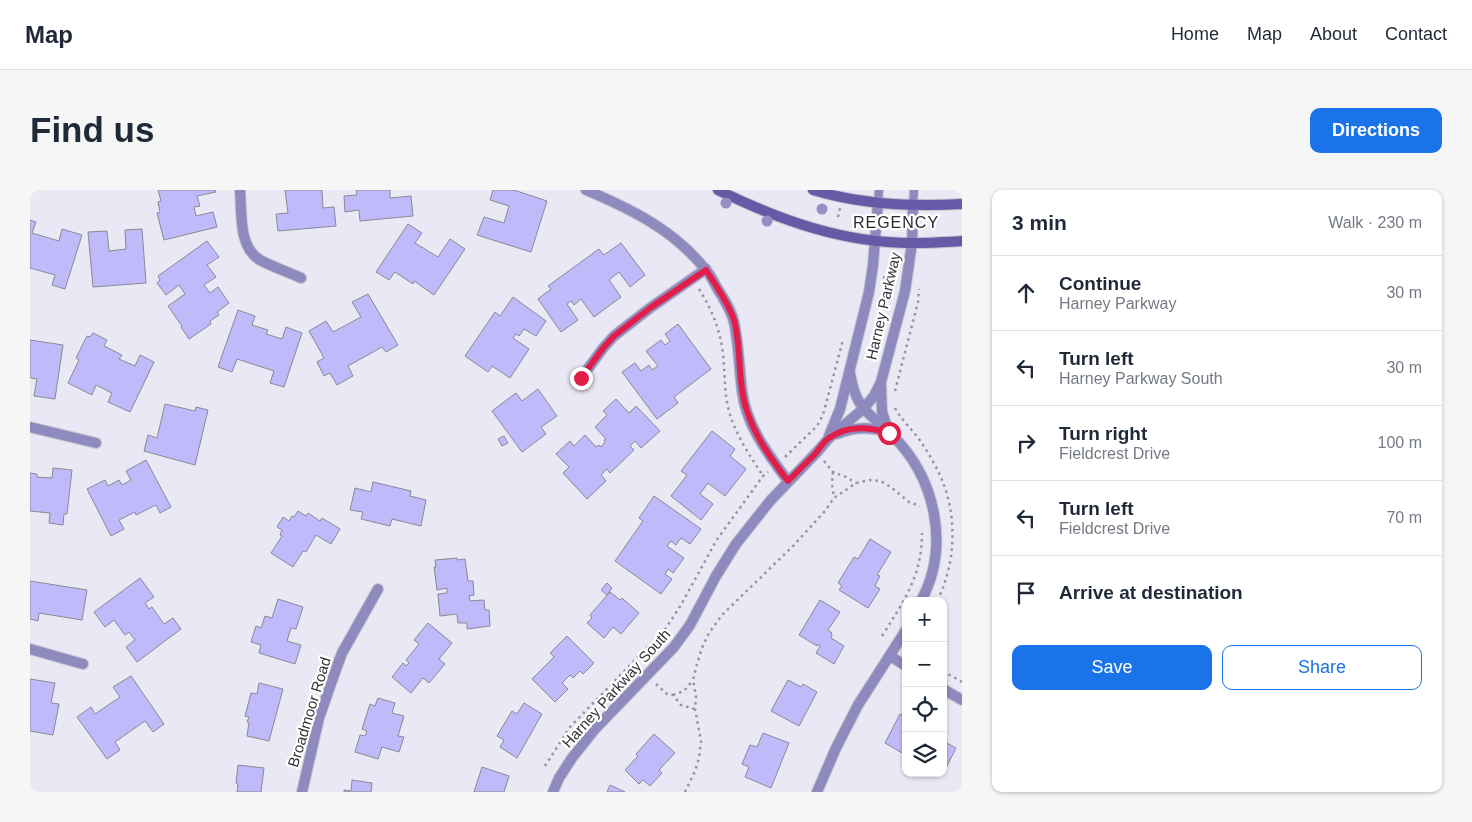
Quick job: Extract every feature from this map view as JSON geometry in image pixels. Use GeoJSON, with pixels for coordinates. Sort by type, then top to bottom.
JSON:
{"type":"FeatureCollection","features":[{"type":"Feature","properties":{"kind":"main road"},"geometry":{"type":"LineString","coordinates":[[718,190],[756,208],[797,224],[828,232],[875,241],[912,243],[962,240]]}},
{"type":"Feature","properties":{"kind":"main road"},"geometry":{"type":"LineString","coordinates":[[813,190],[842,198],[878,203],[913,205],[962,204]]}},
{"type":"Feature","properties":{"kind":"street"},"geometry":{"type":"LineString","coordinates":[[240,190],[244,236],[252,252],[259,260],[301,278]]}},
{"type":"Feature","properties":{"kind":"street"},"geometry":{"type":"LineString","coordinates":[[586,190],[625,207],[661,228],[683,245],[706,270],[727,304],[734,321],[742,392],[750,420],[776,465],[788,481]]}},
{"type":"Feature","properties":{"kind":"street","name":"Harney Parkway"},"geometry":{"type":"LineString","coordinates":[[828,438],[840,409],[869,292],[878,203]]}},
{"type":"Feature","properties":{"kind":"street","name":"Harney Parkway"},"geometry":{"type":"LineString","coordinates":[[828,438],[863,409],[874,396],[881,382],[908,276],[912,243],[913,205]]}},
{"type":"Feature","properties":{"kind":"street"},"geometry":{"type":"LineString","coordinates":[[581,378],[614,336],[650,308],[706,270]]}},
{"type":"Feature","properties":{"kind":"street","name":"Harney Parkway"},"geometry":{"type":"LineString","coordinates":[[850,373],[855,396],[863,409]]}},
{"type":"Feature","properties":{"kind":"street","name":"Harney Parkway"},"geometry":{"type":"LineString","coordinates":[[881,382],[882,412],[889,433]]}},
{"type":"Feature","properties":{"kind":"street"},"geometry":{"type":"LineString","coordinates":[[863,409],[900,445],[916,467],[925,484],[936,519],[937,535],[934,566],[930,582],[923,597]]}},
{"type":"Feature","properties":{"kind":"street"},"geometry":{"type":"LineString","coordinates":[[30,427],[96,443]]}},
{"type":"Feature","properties":{"kind":"street"},"geometry":{"type":"LineString","coordinates":[[828,438],[856,428],[876,429],[889,433]]}},
{"type":"Feature","properties":{"kind":"street","name":"Harney Parkway South"},"geometry":{"type":"LineString","coordinates":[[554,792],[572,758],[595,729],[674,647],[690,625],[716,576],[736,544],[770,501],[828,438]]}},
{"type":"Feature","properties":{"kind":"street","name":"Broadmoor Road"},"geometry":{"type":"LineString","coordinates":[[302,792],[319,718],[334,672],[342,653],[378,589]]}},
{"type":"Feature","properties":{"kind":"street"},"geometry":{"type":"LineString","coordinates":[[817,792],[836,748],[858,705],[902,636]]}},
{"type":"Feature","properties":{"kind":"street"},"geometry":{"type":"LineString","coordinates":[[30,649],[83,664]]}},
{"type":"Feature","properties":{"kind":"street"},"geometry":{"type":"LineString","coordinates":[[890,656],[902,664]]}},
{"type":"Feature","properties":{"kind":"street"},"geometry":{"type":"LineString","coordinates":[[947,691],[962,700]]}},
{"type":"Feature","properties":{"kind":"lane"},"geometry":{"type":"LineString","coordinates":[[878,203],[879,190]]}},
{"type":"Feature","properties":{"kind":"lane"},"geometry":{"type":"LineString","coordinates":[[913,205],[914,190]]}},
{"type":"Feature","properties":{"kind":"path"},"geometry":{"type":"LineString","coordinates":[[838,217],[840,206]]}},
{"type":"Feature","properties":{"kind":"path"},"geometry":{"type":"LineString","coordinates":[[882,276],[900,281]]}},
{"type":"Feature","properties":{"kind":"path"},"geometry":{"type":"LineString","coordinates":[[544,766],[570,727],[666,628],[681,605],[716,541],[763,476],[736,432],[724,383],[723,354],[718,329],[711,308],[692,279]]}},
{"type":"Feature","properties":{"kind":"path"},"geometry":{"type":"LineString","coordinates":[[894,393],[918,302],[919,285]]}},
{"type":"Feature","properties":{"kind":"path"},"geometry":{"type":"LineString","coordinates":[[776,465],[817,426],[823,415],[843,339]]}},
{"type":"Feature","properties":{"kind":"path"},"geometry":{"type":"LineString","coordinates":[[895,408],[900,417],[920,440],[939,472],[947,496]]}},
{"type":"Feature","properties":{"kind":"path"},"geometry":{"type":"LineString","coordinates":[[834,498],[833,472],[856,483]]}},
{"type":"Feature","properties":{"kind":"path"},"geometry":{"type":"LineString","coordinates":[[696,709],[681,705],[673,695],[684,691],[693,680],[702,648],[709,633],[722,615],[792,546],[825,511],[834,498],[856,483],[870,480],[881,482],[892,488],[918,507],[920,513]]}},
{"type":"Feature","properties":{"kind":"path"},"geometry":{"type":"LineString","coordinates":[[882,636],[905,599],[915,578],[920,560],[922,527]]}},
{"type":"Feature","properties":{"kind":"path"},"geometry":{"type":"LineString","coordinates":[[947,673],[962,682]]}},
{"type":"Feature","properties":{"kind":"path"},"geometry":{"type":"LineString","coordinates":[[685,792],[695,771],[701,741],[693,680]]}},
{"type":"Feature","properties":{"kind":"building"},"geometry":{"type":"Polygon","coordinates":[[[158,190],[215,190],[216,192],[197,196],[200,206],[194,207],[196,216],[213,212],[217,227],[164,240],[157,213],[160,212],[158,202],[161,201],[158,190]]]}},
{"type":"Feature","properties":{"kind":"building"},"geometry":{"type":"Polygon","coordinates":[[[285,190],[322,190],[323,208],[334,207],[336,226],[278,231],[276,214],[288,213],[285,190]]]}},
{"type":"Feature","properties":{"kind":"building"},"geometry":{"type":"Polygon","coordinates":[[[356,190],[390,190],[390,198],[411,196],[413,216],[360,221],[359,210],[345,212],[344,196],[357,195],[356,190]]]}},
{"type":"Feature","properties":{"kind":"building"},"geometry":{"type":"Polygon","coordinates":[[[493,190],[514,190],[547,201],[531,252],[477,235],[484,217],[504,223],[509,206],[490,200],[493,190]]]}},
{"type":"Feature","properties":{"kind":"building"},"geometry":{"type":"Polygon","coordinates":[[[30,220],[36,222],[32,233],[59,241],[62,229],[82,235],[65,289],[52,285],[55,275],[30,268],[30,220]]]}},
{"type":"Feature","properties":{"kind":"building"},"geometry":{"type":"Polygon","coordinates":[[[408,224],[422,233],[415,243],[438,257],[450,239],[465,249],[434,295],[414,281],[413,284],[395,272],[389,280],[376,272],[408,224]]]}},
{"type":"Feature","properties":{"kind":"building"},"geometry":{"type":"Polygon","coordinates":[[[142,229],[146,283],[93,287],[88,232],[107,231],[109,251],[126,249],[125,230],[142,229]]]}},
{"type":"Feature","properties":{"kind":"building"},"geometry":{"type":"Polygon","coordinates":[[[207,241],[219,257],[207,265],[216,277],[204,285],[210,293],[218,287],[229,303],[217,312],[219,315],[210,321],[211,324],[189,339],[168,306],[185,294],[179,285],[166,295],[157,283],[160,280],[158,276],[207,241]]]}},
{"type":"Feature","properties":{"kind":"building"},"geometry":{"type":"Polygon","coordinates":[[[621,243],[645,275],[630,287],[619,272],[609,280],[621,297],[594,317],[581,299],[574,305],[571,301],[567,304],[578,320],[561,332],[538,299],[551,289],[548,286],[599,249],[604,255],[621,243]]]}},
{"type":"Feature","properties":{"kind":"building"},"geometry":{"type":"Polygon","coordinates":[[[368,294],[398,345],[386,352],[382,347],[348,366],[353,376],[337,385],[330,373],[324,376],[317,362],[324,358],[309,331],[326,321],[333,332],[361,317],[352,302],[368,294]]]}},
{"type":"Feature","properties":{"kind":"building"},"geometry":{"type":"Polygon","coordinates":[[[513,297],[546,321],[536,336],[524,329],[519,336],[516,334],[513,338],[529,349],[510,378],[492,366],[488,372],[465,356],[495,312],[500,316],[513,297]]]}},
{"type":"Feature","properties":{"kind":"building"},"geometry":{"type":"Polygon","coordinates":[[[238,310],[255,316],[252,325],[268,330],[266,334],[282,339],[286,327],[302,333],[284,387],[270,383],[274,371],[237,359],[232,372],[218,367],[238,310]]]}},
{"type":"Feature","properties":{"kind":"building"},"geometry":{"type":"Polygon","coordinates":[[[678,324],[711,369],[674,397],[678,403],[657,419],[622,372],[635,363],[641,371],[649,365],[652,370],[658,366],[646,351],[661,340],[665,345],[670,341],[665,334],[678,324]]]}},
{"type":"Feature","properties":{"kind":"building"},"geometry":{"type":"Polygon","coordinates":[[[93,333],[107,340],[104,346],[122,355],[119,359],[135,366],[140,355],[154,362],[130,412],[108,402],[112,393],[96,385],[92,395],[68,383],[79,360],[76,358],[87,336],[90,337],[93,333]]]}},
{"type":"Feature","properties":{"kind":"building"},"geometry":{"type":"Polygon","coordinates":[[[30,340],[63,345],[55,399],[34,396],[37,379],[30,377],[30,340]]]}},
{"type":"Feature","properties":{"kind":"building"},"geometry":{"type":"Polygon","coordinates":[[[538,389],[557,416],[541,427],[546,434],[522,452],[492,411],[516,393],[522,401],[538,389]]]}},
{"type":"Feature","properties":{"kind":"building"},"geometry":{"type":"Polygon","coordinates":[[[616,399],[629,413],[636,406],[660,431],[641,448],[635,441],[630,446],[634,450],[610,473],[607,469],[601,475],[606,481],[587,499],[563,473],[569,467],[556,454],[570,441],[574,446],[585,435],[596,447],[599,445],[601,447],[606,439],[595,427],[607,415],[603,411],[616,399]]]}},
{"type":"Feature","properties":{"kind":"building"},"geometry":{"type":"Polygon","coordinates":[[[165,404],[195,411],[196,407],[208,410],[195,465],[144,451],[148,435],[157,438],[165,404]]]}},
{"type":"Feature","properties":{"kind":"building"},"geometry":{"type":"Polygon","coordinates":[[[712,431],[735,449],[730,456],[746,469],[725,496],[708,483],[700,494],[713,504],[701,520],[671,496],[687,475],[681,471],[712,431]]]}},
{"type":"Feature","properties":{"kind":"building"},"geometry":{"type":"Polygon","coordinates":[[[504,436],[508,443],[502,446],[498,439],[504,436]]]}},
{"type":"Feature","properties":{"kind":"building"},"geometry":{"type":"Polygon","coordinates":[[[146,460],[171,507],[160,513],[156,505],[136,515],[135,512],[119,520],[124,529],[111,536],[87,489],[105,480],[108,486],[119,480],[122,485],[131,480],[126,471],[146,460]]]}},
{"type":"Feature","properties":{"kind":"building"},"geometry":{"type":"Polygon","coordinates":[[[53,468],[72,470],[67,514],[64,514],[63,525],[49,523],[50,513],[30,511],[30,473],[37,474],[37,477],[52,478],[53,468]]]}},
{"type":"Feature","properties":{"kind":"building"},"geometry":{"type":"Polygon","coordinates":[[[373,482],[411,491],[410,496],[426,500],[421,526],[392,519],[390,526],[361,519],[363,512],[350,510],[355,488],[371,492],[373,482]]]}},
{"type":"Feature","properties":{"kind":"building"},"geometry":{"type":"Polygon","coordinates":[[[654,496],[701,529],[690,544],[681,538],[676,545],[671,541],[667,546],[684,558],[673,573],[668,569],[665,574],[672,579],[661,594],[615,561],[643,521],[639,518],[654,496]]]}},
{"type":"Feature","properties":{"kind":"building"},"geometry":{"type":"Polygon","coordinates":[[[298,511],[306,516],[308,513],[320,521],[322,518],[340,529],[331,544],[316,535],[306,552],[303,551],[293,567],[271,553],[282,536],[280,535],[282,530],[277,527],[283,517],[289,521],[298,511]]]}},
{"type":"Feature","properties":{"kind":"building"},"geometry":{"type":"Polygon","coordinates":[[[870,539],[891,552],[877,575],[880,576],[875,586],[880,589],[868,608],[839,590],[842,586],[838,583],[854,557],[858,559],[870,539]]]}},
{"type":"Feature","properties":{"kind":"building"},"geometry":{"type":"Polygon","coordinates":[[[457,558],[457,560],[465,559],[468,581],[473,581],[474,595],[469,596],[470,601],[484,600],[485,610],[489,610],[490,626],[467,629],[467,623],[458,623],[457,614],[440,616],[438,594],[447,593],[447,588],[437,590],[435,560],[457,558]]]}},
{"type":"Feature","properties":{"kind":"building"},"geometry":{"type":"Polygon","coordinates":[[[140,578],[154,597],[145,603],[149,609],[152,607],[164,624],[173,618],[181,629],[137,662],[126,647],[135,640],[129,632],[125,635],[114,620],[105,627],[94,612],[140,578]]]}},
{"type":"Feature","properties":{"kind":"building"},"geometry":{"type":"Polygon","coordinates":[[[30,581],[87,590],[82,620],[39,613],[38,621],[30,619],[30,581]]]}},
{"type":"Feature","properties":{"kind":"building"},"geometry":{"type":"Polygon","coordinates":[[[607,583],[612,588],[607,595],[601,590],[607,583]]]}},
{"type":"Feature","properties":{"kind":"building"},"geometry":{"type":"Polygon","coordinates":[[[610,592],[620,600],[622,598],[639,613],[621,634],[613,627],[604,638],[587,623],[592,618],[590,615],[610,592]]]}},
{"type":"Feature","properties":{"kind":"building"},"geometry":{"type":"Polygon","coordinates":[[[278,599],[303,607],[296,629],[291,628],[287,641],[301,645],[295,664],[259,653],[261,645],[251,642],[256,626],[261,628],[265,616],[272,618],[278,599]]]}},
{"type":"Feature","properties":{"kind":"building"},"geometry":{"type":"Polygon","coordinates":[[[820,600],[840,612],[828,630],[831,632],[831,638],[844,646],[834,664],[816,653],[820,646],[818,644],[817,646],[799,635],[820,600]]]}},
{"type":"Feature","properties":{"kind":"building"},"geometry":{"type":"Polygon","coordinates":[[[428,623],[452,643],[439,659],[445,664],[429,683],[423,678],[411,693],[392,677],[403,663],[406,666],[409,663],[406,660],[419,644],[414,640],[428,623]]]}},
{"type":"Feature","properties":{"kind":"building"},"geometry":{"type":"Polygon","coordinates":[[[567,636],[594,663],[583,674],[580,671],[573,678],[570,675],[562,683],[568,689],[555,702],[532,679],[554,657],[550,653],[567,636]]]}},
{"type":"Feature","properties":{"kind":"building"},"geometry":{"type":"Polygon","coordinates":[[[131,676],[164,724],[153,732],[145,721],[115,742],[120,750],[107,759],[77,717],[91,707],[95,714],[120,697],[113,687],[131,676]]]}},
{"type":"Feature","properties":{"kind":"building"},"geometry":{"type":"Polygon","coordinates":[[[30,679],[55,683],[51,703],[59,704],[53,735],[30,731],[30,679]]]}},
{"type":"Feature","properties":{"kind":"building"},"geometry":{"type":"Polygon","coordinates":[[[788,680],[801,687],[803,684],[817,692],[799,726],[771,711],[788,680]]]}},
{"type":"Feature","properties":{"kind":"building"},"geometry":{"type":"Polygon","coordinates":[[[259,683],[283,689],[269,741],[247,736],[249,717],[245,716],[251,693],[257,694],[259,683]]]}},
{"type":"Feature","properties":{"kind":"building"},"geometry":{"type":"Polygon","coordinates":[[[378,698],[395,703],[392,713],[404,716],[398,736],[404,737],[399,752],[382,747],[378,759],[355,752],[360,735],[365,736],[367,731],[362,729],[370,704],[375,706],[378,698]]]}},
{"type":"Feature","properties":{"kind":"building"},"geometry":{"type":"Polygon","coordinates":[[[524,703],[542,714],[517,758],[500,747],[504,740],[497,736],[512,711],[517,714],[524,703]]]}},
{"type":"Feature","properties":{"kind":"building"},"geometry":{"type":"Polygon","coordinates":[[[900,714],[902,715],[902,753],[885,743],[900,714]]]}},
{"type":"Feature","properties":{"kind":"building"},"geometry":{"type":"Polygon","coordinates":[[[763,733],[789,743],[771,788],[745,777],[749,767],[742,764],[750,745],[757,747],[763,733]]]}},
{"type":"Feature","properties":{"kind":"building"},"geometry":{"type":"Polygon","coordinates":[[[654,734],[675,753],[659,770],[662,773],[650,786],[643,780],[639,784],[625,770],[654,734]]]}},
{"type":"Feature","properties":{"kind":"building"},"geometry":{"type":"Polygon","coordinates":[[[947,743],[956,748],[947,766],[947,743]]]}},
{"type":"Feature","properties":{"kind":"building"},"geometry":{"type":"Polygon","coordinates":[[[238,765],[264,768],[261,792],[237,792],[238,765]]]}},
{"type":"Feature","properties":{"kind":"building"},"geometry":{"type":"Polygon","coordinates":[[[482,767],[509,776],[504,792],[474,792],[482,767]]]}},
{"type":"Feature","properties":{"kind":"building"},"geometry":{"type":"Polygon","coordinates":[[[352,780],[372,783],[371,792],[344,792],[344,790],[351,791],[352,780]]]}},
{"type":"Feature","properties":{"kind":"building"},"geometry":{"type":"Polygon","coordinates":[[[610,785],[625,792],[607,792],[610,785]]]}},
{"type":"Feature","properties":{"kind":"district","name":"REGENCY"},"geometry":{"type":"Point","coordinates":[896,222]}},
{"type":"Feature","properties":{"kind":"route"},"geometry":{"type":"LineString","coordinates":[[581,378],[614,336],[686,282],[706,270],[727,304],[734,321],[745,408],[757,434],[788,481],[828,438],[856,428],[876,429],[889,433]]}}]}
